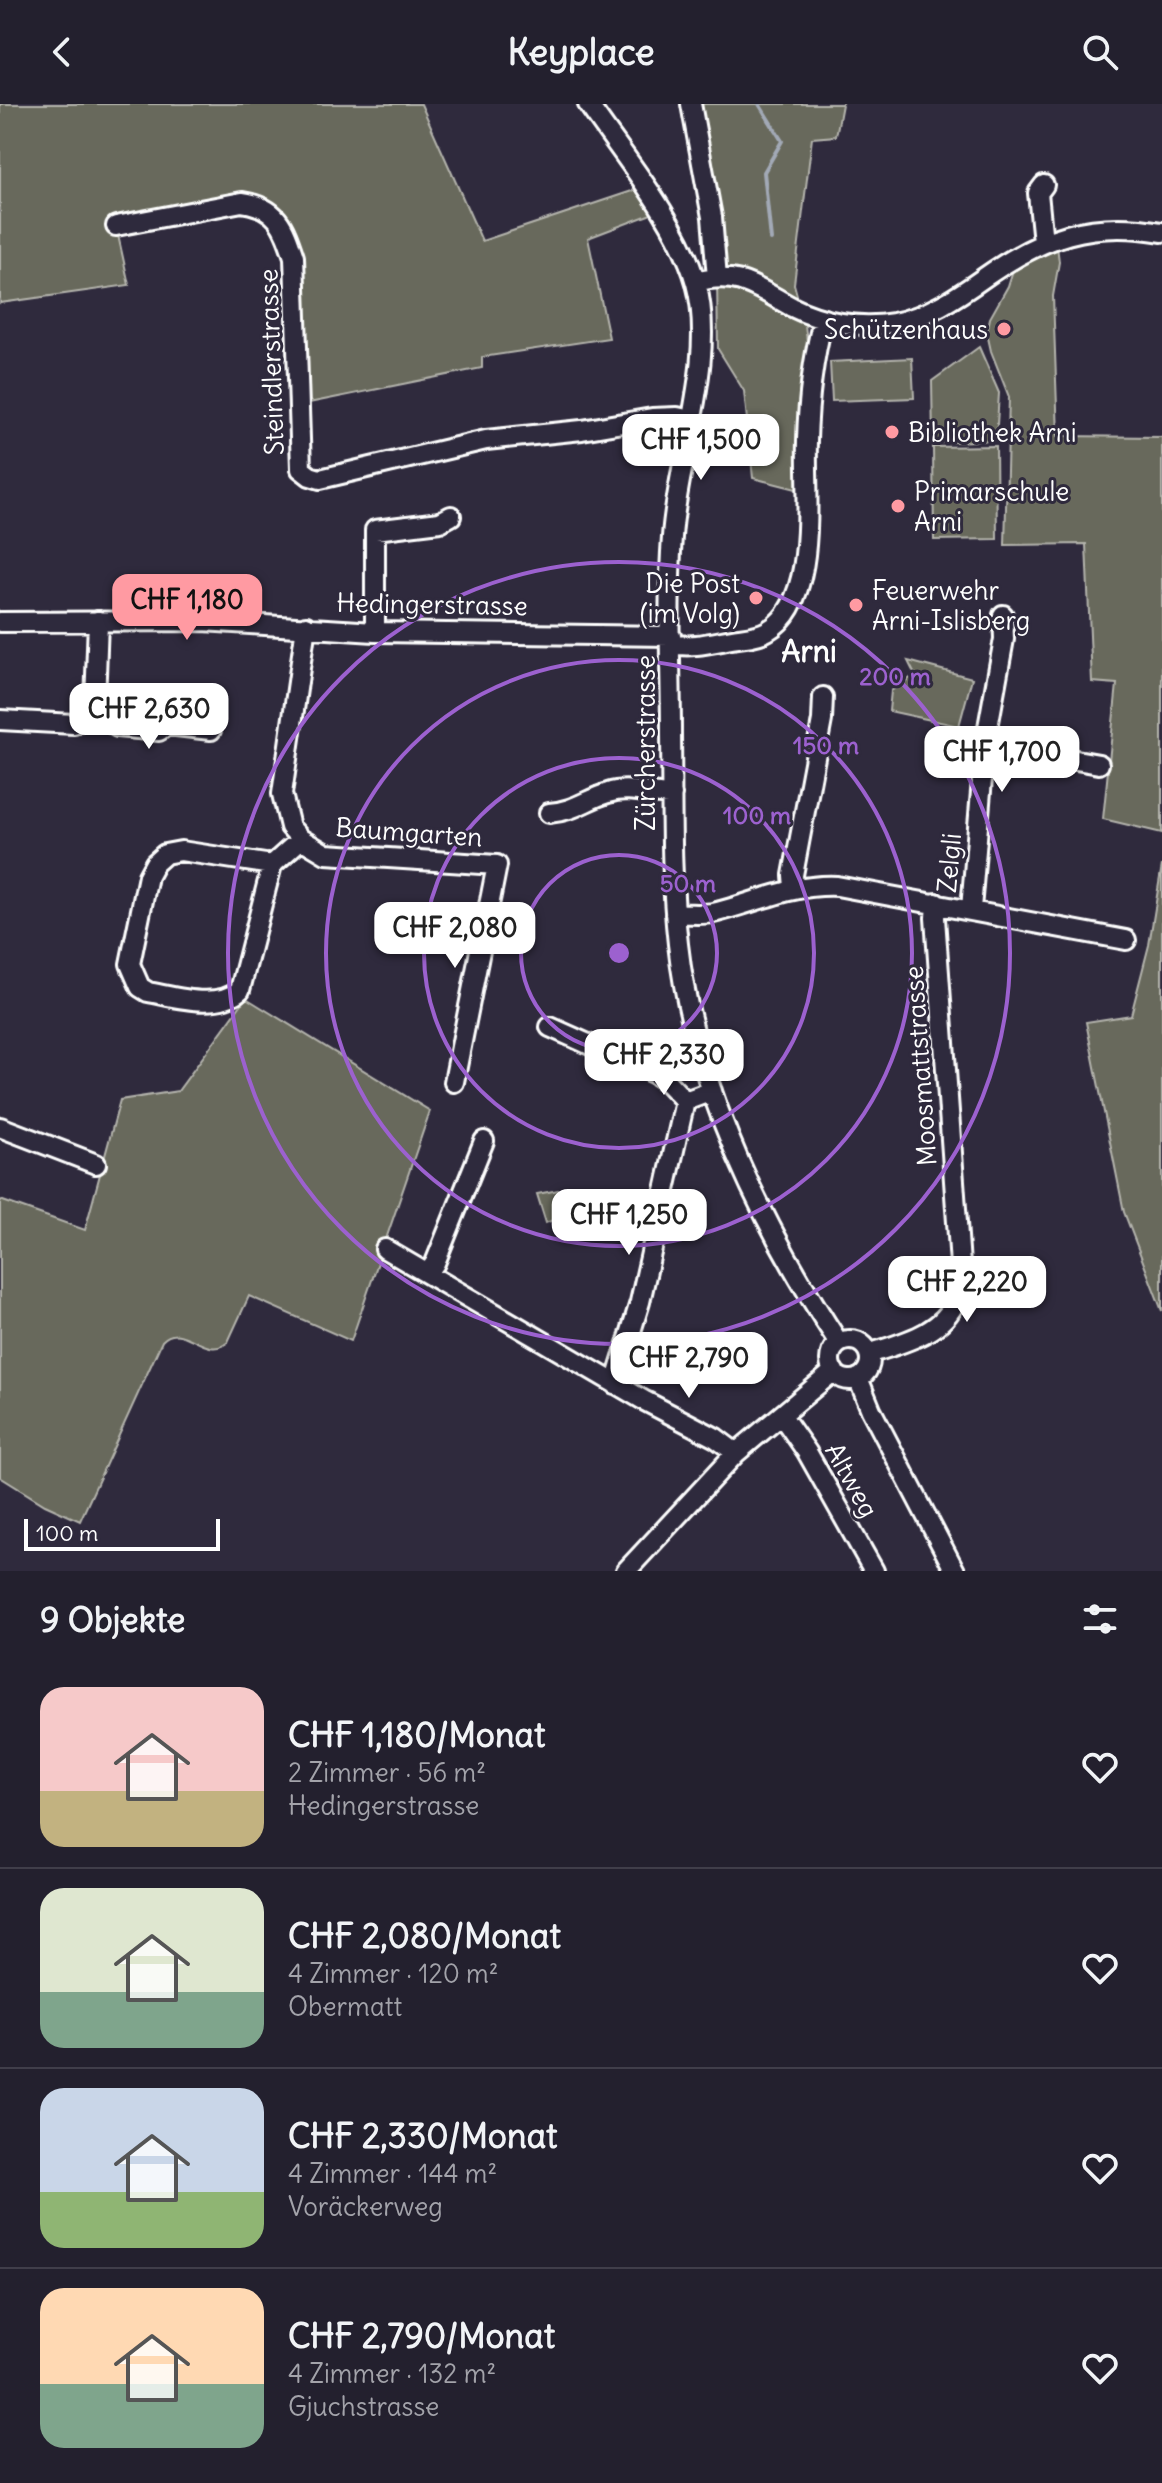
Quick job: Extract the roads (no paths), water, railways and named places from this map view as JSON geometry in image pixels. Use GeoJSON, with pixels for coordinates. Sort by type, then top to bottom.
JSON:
{"type":"FeatureCollection","features":[{"type":"Feature","properties":{"kind":"street","name":"Zürcherstrasse"},"geometry":{"type":"LineString","coordinates":[[588,104],[671,227],[696,282],[700,307],[701,352],[672,536],[675,914],[691,1022],[726,1129],[768,1220],[839,1343]]}},
{"type":"Feature","properties":{"kind":"street"},"geometry":{"type":"LineString","coordinates":[[691,104],[712,217],[717,278]]}},
{"type":"Feature","properties":{"kind":"street"},"geometry":{"type":"LineString","coordinates":[[1043,242],[1038,193],[1044,185]]}},
{"type":"Feature","properties":{"kind":"street","name":"Steindlerstrasse"},"geometry":{"type":"LineString","coordinates":[[116,226],[242,202],[268,210],[283,226],[294,257],[301,469],[310,476],[320,479],[486,440],[582,430],[652,418],[691,420]]}},
{"type":"Feature","properties":{"kind":"street"},"geometry":{"type":"LineString","coordinates":[[696,282],[717,278],[746,281],[823,320],[862,325],[891,324],[938,308],[1043,242],[1091,229],[1154,226]]}},
{"type":"Feature","properties":{"kind":"street","name":"Hedingerstrasse"},"geometry":{"type":"LineString","coordinates":[[0,622],[203,621],[375,632],[671,640],[695,646],[767,631],[784,616],[804,565],[808,542],[810,394],[823,320]]}},
{"type":"Feature","properties":{"kind":"street"},"geometry":{"type":"LineString","coordinates":[[375,632],[375,530],[440,522],[451,516]]}},
{"type":"Feature","properties":{"kind":"street","name":"Zelgli"},"geometry":{"type":"LineString","coordinates":[[971,909],[985,744],[1002,649],[1003,615]]}},
{"type":"Feature","properties":{"kind":"street"},"geometry":{"type":"LineString","coordinates":[[95,713],[98,621]]}},
{"type":"Feature","properties":{"kind":"street","name":"Baumgarten"},"geometry":{"type":"LineString","coordinates":[[306,626],[282,794],[290,827],[301,839],[326,854],[497,865],[454,1082]]}},
{"type":"Feature","properties":{"kind":"street"},"geometry":{"type":"LineString","coordinates":[[794,888],[793,875],[822,720],[823,697]]}},
{"type":"Feature","properties":{"kind":"street"},"geometry":{"type":"LineString","coordinates":[[0,720],[74,724],[95,713]]}},
{"type":"Feature","properties":{"kind":"street"},"geometry":{"type":"LineString","coordinates":[[95,713],[117,727],[159,731],[167,725],[211,730]]}},
{"type":"Feature","properties":{"kind":"street"},"geometry":{"type":"LineString","coordinates":[[985,744],[1099,764]]}},
{"type":"Feature","properties":{"kind":"street"},"geometry":{"type":"LineString","coordinates":[[549,813],[568,811],[621,791],[672,795]]}},
{"type":"Feature","properties":{"kind":"street"},"geometry":{"type":"LineString","coordinates":[[272,865],[181,851],[165,854],[155,863],[148,876],[130,964],[140,987],[148,992],[214,1001],[230,998],[240,990],[272,865],[301,839]]}},
{"type":"Feature","properties":{"kind":"street"},"geometry":{"type":"LineString","coordinates":[[675,914],[710,914],[794,888],[837,886],[1126,940]]}},
{"type":"Feature","properties":{"kind":"street","name":"Moosmattstrasse"},"geometry":{"type":"LineString","coordinates":[[869,1354],[925,1333],[949,1313],[957,1298],[960,1280],[936,903]]}},
{"type":"Feature","properties":{"kind":"street"},"geometry":{"type":"LineString","coordinates":[[550,1027],[653,1073],[667,1082],[685,1101]]}},
{"type":"Feature","properties":{"kind":"street"},"geometry":{"type":"LineString","coordinates":[[685,1101],[712,1091]]}},
{"type":"Feature","properties":{"kind":"street"},"geometry":{"type":"LineString","coordinates":[[615,1384],[643,1287],[685,1101]]}},
{"type":"Feature","properties":{"kind":"street"},"geometry":{"type":"LineString","coordinates":[[0,1127],[96,1164]]}},
{"type":"Feature","properties":{"kind":"street"},"geometry":{"type":"LineString","coordinates":[[428,1273],[435,1263],[484,1141]]}},
{"type":"Feature","properties":{"kind":"street"},"geometry":{"type":"LineString","coordinates":[[385,1249],[615,1384],[716,1438],[736,1453]]}},
{"type":"Feature","properties":{"kind":"street"},"geometry":{"type":"LineString","coordinates":[[855,1340],[864,1345],[869,1354],[868,1368],[858,1378],[847,1379],[834,1371],[830,1356],[839,1343],[855,1340]]}},
{"type":"Feature","properties":{"kind":"street"},"geometry":{"type":"LineString","coordinates":[[626,1571],[736,1453],[834,1371]]}},
{"type":"Feature","properties":{"kind":"street"},"geometry":{"type":"LineString","coordinates":[[858,1378],[871,1410],[955,1571]]}},
{"type":"Feature","properties":{"kind":"street","name":"Altweg"},"geometry":{"type":"LineString","coordinates":[[782,1416],[807,1452],[874,1571]]}},
{"type":"Feature","properties":{"kind":"waterway"},"geometry":{"type":"LineString","coordinates":[[759,104],[782,141],[764,172],[771,240]]}},
{"type":"Feature","properties":{"kind":"place","name":"Schützenhaus"},"geometry":{"type":"Point","coordinates":[1004,329]}},
{"type":"Feature","properties":{"kind":"place","name":"Bibliothek Arni"},"geometry":{"type":"Point","coordinates":[892,432]}},
{"type":"Feature","properties":{"kind":"place","name":"Primarschule Arni"},"geometry":{"type":"Point","coordinates":[898,506]}},
{"type":"Feature","properties":{"kind":"place","name":"Die Post (im Volg)"},"geometry":{"type":"Point","coordinates":[756,598]}},
{"type":"Feature","properties":{"kind":"place","name":"Feuerwehr Arni-Islisberg"},"geometry":{"type":"Point","coordinates":[856,605]}},
{"type":"Feature","properties":{"kind":"district","name":"Arni"},"geometry":{"type":"Point","coordinates":[809,651]}}]}
